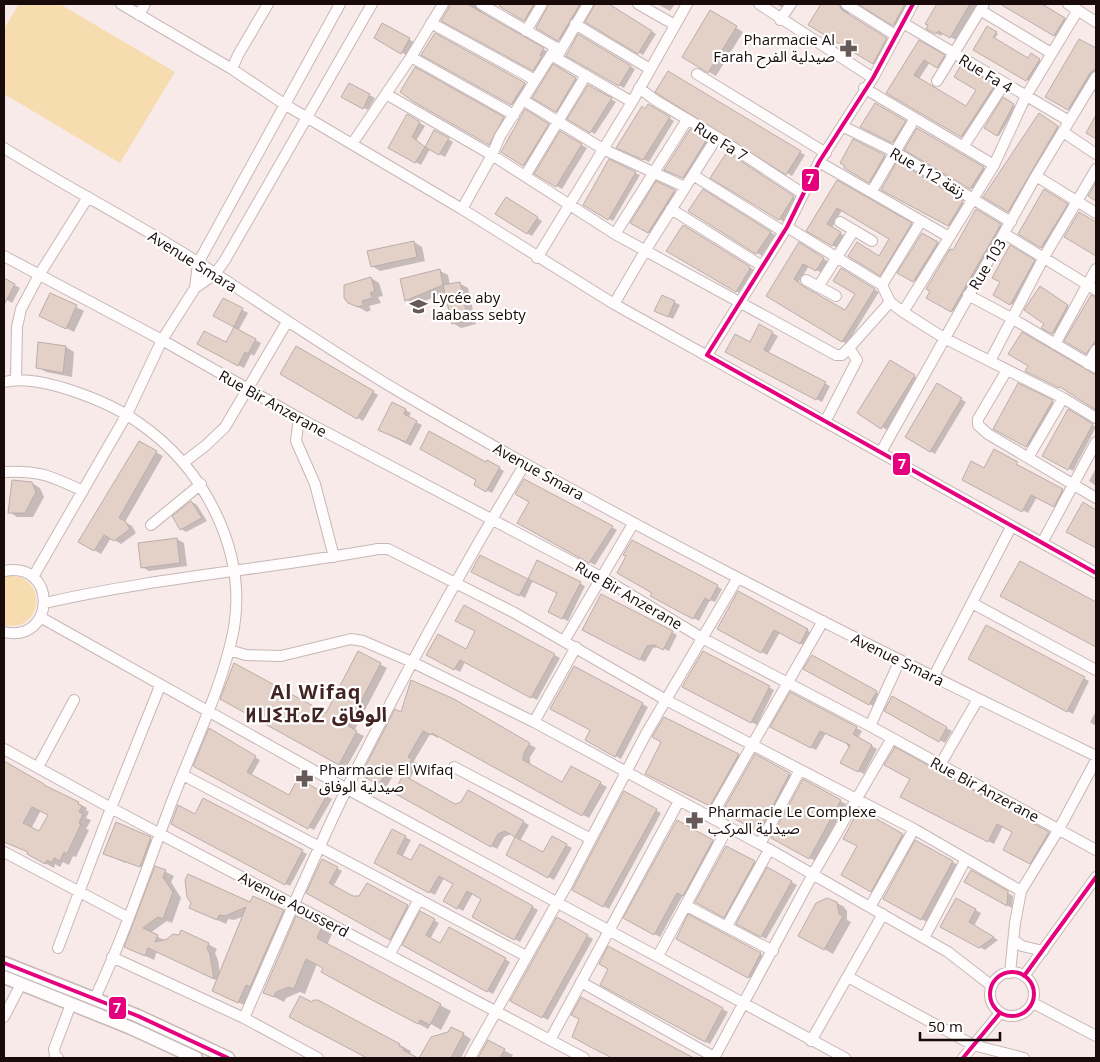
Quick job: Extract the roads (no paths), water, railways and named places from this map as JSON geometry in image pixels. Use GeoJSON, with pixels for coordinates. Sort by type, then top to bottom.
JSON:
{"type":"FeatureCollection","features":[{"type":"Feature","properties":{"kind":"street"},"geometry":{"type":"LineString","coordinates":[[121,4],[232,69],[284,104],[462,209],[537,258],[614,304],[1096,573]]}},
{"type":"Feature","properties":{"kind":"street"},"geometry":{"type":"LineString","coordinates":[[139,14],[145,4]]}},
{"type":"Feature","properties":{"kind":"street"},"geometry":{"type":"LineString","coordinates":[[232,69],[238,55],[268,4]]}},
{"type":"Feature","properties":{"kind":"street"},"geometry":{"type":"LineString","coordinates":[[195,288],[198,263],[340,4]]}},
{"type":"Feature","properties":{"kind":"street"},"geometry":{"type":"LineString","coordinates":[[33,577],[127,414],[162,340],[195,288],[215,274],[308,118],[372,4]]}},
{"type":"Feature","properties":{"kind":"street"},"geometry":{"type":"LineString","coordinates":[[352,144],[411,57],[443,4]]}},
{"type":"Feature","properties":{"kind":"street"},"geometry":{"type":"LineString","coordinates":[[481,4],[494,7],[586,75],[632,102]]}},
{"type":"Feature","properties":{"kind":"street"},"geometry":{"type":"LineString","coordinates":[[526,31],[542,4]]}},
{"type":"Feature","properties":{"kind":"street"},"geometry":{"type":"LineString","coordinates":[[462,209],[492,155],[500,136],[535,80],[588,4]]}},
{"type":"Feature","properties":{"kind":"street"},"geometry":{"type":"LineString","coordinates":[[638,4],[675,25]]}},
{"type":"Feature","properties":{"kind":"street"},"geometry":{"type":"LineString","coordinates":[[537,258],[568,204],[632,102],[687,4]]}},
{"type":"Feature","properties":{"kind":"street"},"geometry":{"type":"LineString","coordinates":[[758,4],[780,20],[873,78]]}},
{"type":"Feature","properties":{"kind":"street"},"geometry":{"type":"LineString","coordinates":[[780,20],[790,4]]}},
{"type":"Feature","properties":{"kind":"street"},"geometry":{"type":"LineString","coordinates":[[846,4],[895,34]]}},
{"type":"Feature","properties":{"kind":"street"},"geometry":{"type":"LineString","coordinates":[[707,355],[786,230],[802,193],[819,162],[864,88],[873,78],[895,34],[913,4]]}},
{"type":"Feature","properties":{"kind":"street"},"geometry":{"type":"LineString","coordinates":[[1068,4],[1096,22]]}},
{"type":"Feature","properties":{"kind":"street"},"geometry":{"type":"LineString","coordinates":[[937,81],[982,7],[1051,52]]}},
{"type":"Feature","properties":{"kind":"street"},"geometry":{"type":"LineString","coordinates":[[903,312],[994,165],[1026,96],[1078,10]]}},
{"type":"Feature","properties":{"kind":"street"},"geometry":{"type":"LineString","coordinates":[[431,23],[535,80]]}},
{"type":"Feature","properties":{"kind":"street","name":"Rue Fa 4"},"geometry":{"type":"LineString","coordinates":[[903,23],[1069,121]]}},
{"type":"Feature","properties":{"kind":"street"},"geometry":{"type":"LineString","coordinates":[[575,24],[650,69]]}},
{"type":"Feature","properties":{"kind":"street"},"geometry":{"type":"LineString","coordinates":[[411,57],[514,115]]}},
{"type":"Feature","properties":{"kind":"street"},"geometry":{"type":"LineString","coordinates":[[697,74],[826,153]]}},
{"type":"Feature","properties":{"kind":"street"},"geometry":{"type":"LineString","coordinates":[[525,176],[557,120],[586,75]]}},
{"type":"Feature","properties":{"kind":"street","name":"Rue 103"},"geometry":{"type":"LineString","coordinates":[[880,452],[968,295],[1005,234],[1036,176],[1095,81]]}},
{"type":"Feature","properties":{"kind":"street"},"geometry":{"type":"LineString","coordinates":[[963,147],[1004,84]]}},
{"type":"Feature","properties":{"kind":"street","name":"Rue Fa 7"},"geometry":{"type":"LineString","coordinates":[[639,88],[654,100],[717,137],[802,193]]}},
{"type":"Feature","properties":{"kind":"street"},"geometry":{"type":"LineString","coordinates":[[864,88],[994,165]]}},
{"type":"Feature","properties":{"kind":"street"},"geometry":{"type":"LineString","coordinates":[[386,94],[492,155],[615,234],[739,304],[836,355],[842,355],[890,302]]}},
{"type":"Feature","properties":{"kind":"street"},"geometry":{"type":"LineString","coordinates":[[523,100],[603,149],[655,172],[685,188]]}},
{"type":"Feature","properties":{"kind":"street"},"geometry":{"type":"LineString","coordinates":[[872,191],[915,118]]}},
{"type":"Feature","properties":{"kind":"street"},"geometry":{"type":"LineString","coordinates":[[615,234],[687,120]]}},
{"type":"Feature","properties":{"kind":"street","name":"Rue 112 زنقة"},"geometry":{"type":"LineString","coordinates":[[842,126],[895,152],[1011,222]]}},
{"type":"Feature","properties":{"kind":"street"},"geometry":{"type":"LineString","coordinates":[[1062,132],[1096,154]]}},
{"type":"Feature","properties":{"kind":"street"},"geometry":{"type":"LineString","coordinates":[[614,304],[645,250],[717,137]]}},
{"type":"Feature","properties":{"kind":"street","name":"Avenue Smara"},"geometry":{"type":"LineString","coordinates":[[4,148],[198,263],[287,322],[402,394],[525,464],[737,579],[1096,756]]}},
{"type":"Feature","properties":{"kind":"street"},"geometry":{"type":"LineString","coordinates":[[819,162],[950,237]]}},
{"type":"Feature","properties":{"kind":"street"},"geometry":{"type":"LineString","coordinates":[[990,361],[1044,257],[1096,169]]}},
{"type":"Feature","properties":{"kind":"street"},"geometry":{"type":"LineString","coordinates":[[693,174],[882,285],[890,302],[944,338],[1063,398],[1096,418]]}},
{"type":"Feature","properties":{"kind":"street"},"geometry":{"type":"LineString","coordinates":[[1036,176],[1096,213]]}},
{"type":"Feature","properties":{"kind":"street"},"geometry":{"type":"LineString","coordinates":[[16,379],[18,318],[40,275],[88,197]]}},
{"type":"Feature","properties":{"kind":"street"},"geometry":{"type":"LineString","coordinates":[[671,209],[762,266]]}},
{"type":"Feature","properties":{"kind":"street"},"geometry":{"type":"LineString","coordinates":[[882,285],[921,221]]}},
{"type":"Feature","properties":{"kind":"street"},"geometry":{"type":"LineString","coordinates":[[840,222],[872,241]]}},
{"type":"Feature","properties":{"kind":"street"},"geometry":{"type":"LineString","coordinates":[[818,287],[854,230]]}},
{"type":"Feature","properties":{"kind":"street"},"geometry":{"type":"LineString","coordinates":[[1005,234],[1092,287]]}},
{"type":"Feature","properties":{"kind":"street","name":"Rue Bir Anzerane"},"geometry":{"type":"LineString","coordinates":[[4,256],[162,340],[299,418],[603,578],[702,638],[870,726],[1096,850]]}},
{"type":"Feature","properties":{"kind":"street"},"geometry":{"type":"LineString","coordinates":[[1055,344],[1092,287],[1096,270]]}},
{"type":"Feature","properties":{"kind":"street"},"geometry":{"type":"LineString","coordinates":[[806,280],[836,296]]}},
{"type":"Feature","properties":{"kind":"street"},"geometry":{"type":"LineString","coordinates":[[968,295],[1013,319],[1092,366],[1096,350]]}},
{"type":"Feature","properties":{"kind":"street"},"geometry":{"type":"LineString","coordinates":[[182,463],[216,437],[230,420],[287,322]]}},
{"type":"Feature","properties":{"kind":"street"},"geometry":{"type":"LineString","coordinates":[[824,422],[857,360],[849,348]]}},
{"type":"Feature","properties":{"kind":"street"},"geometry":{"type":"LineString","coordinates":[[1007,370],[978,419],[978,425],[988,434],[1029,456],[1096,498]]}},
{"type":"Feature","properties":{"kind":"street"},"geometry":{"type":"LineString","coordinates":[[4,382],[16,379],[71,391],[127,414],[172,450],[201,484],[212,503],[224,535],[234,573],[236,606],[229,650],[208,711],[95,998]]}},
{"type":"Feature","properties":{"kind":"street"},"geometry":{"type":"LineString","coordinates":[[1029,456],[1063,398]]}},
{"type":"Feature","properties":{"kind":"street"},"geometry":{"type":"LineString","coordinates":[[299,418],[296,441],[315,484],[334,557]]}},
{"type":"Feature","properties":{"kind":"street"},"geometry":{"type":"LineString","coordinates":[[1042,543],[1096,442]]}},
{"type":"Feature","properties":{"kind":"street"},"geometry":{"type":"LineString","coordinates":[[244,1018],[347,789],[412,662],[491,519],[525,464]]}},
{"type":"Feature","properties":{"kind":"street"},"geometry":{"type":"LineString","coordinates":[[4,472],[27,471],[49,474],[83,490]]}},
{"type":"Feature","properties":{"kind":"street"},"geometry":{"type":"LineString","coordinates":[[151,525],[201,484]]}},
{"type":"Feature","properties":{"kind":"street"},"geometry":{"type":"LineString","coordinates":[[564,641],[603,578],[633,524]]}},
{"type":"Feature","properties":{"kind":"street"},"geometry":{"type":"LineString","coordinates":[[934,676],[1011,527]]}},
{"type":"Feature","properties":{"kind":"street"},"geometry":{"type":"LineString","coordinates":[[45,604],[90,593],[388,549],[457,582],[576,647],[666,700],[754,744],[914,829],[1021,891]]}},
{"type":"Feature","properties":{"kind":"street"},"geometry":{"type":"LineString","coordinates":[[4,571],[23,571],[33,577],[42,589],[45,604],[40,617],[26,631],[16,633],[4,632]]}},
{"type":"Feature","properties":{"kind":"street"},"geometry":{"type":"LineString","coordinates":[[470,1058],[591,839],[625,772],[737,579]]}},
{"type":"Feature","properties":{"kind":"street"},"geometry":{"type":"LineString","coordinates":[[972,603],[1096,670]]}},
{"type":"Feature","properties":{"kind":"street"},"geometry":{"type":"LineString","coordinates":[[40,617],[160,686],[347,789],[845,1058]]}},
{"type":"Feature","properties":{"kind":"street"},"geometry":{"type":"LineString","coordinates":[[711,817],[823,621]]}},
{"type":"Feature","properties":{"kind":"street"},"geometry":{"type":"LineString","coordinates":[[229,650],[246,655],[281,656],[351,639],[363,641],[412,662],[534,722],[765,847],[967,964],[992,986]]}},
{"type":"Feature","properties":{"kind":"street"},"geometry":{"type":"LineString","coordinates":[[534,722],[576,647]]}},
{"type":"Feature","properties":{"kind":"street"},"geometry":{"type":"LineString","coordinates":[[870,726],[900,660]]}},
{"type":"Feature","properties":{"kind":"street"},"geometry":{"type":"LineString","coordinates":[[58,948],[160,686]]}},
{"type":"Feature","properties":{"kind":"street"},"geometry":{"type":"LineString","coordinates":[[940,764],[978,699]]}},
{"type":"Feature","properties":{"kind":"street"},"geometry":{"type":"LineString","coordinates":[[38,767],[74,700]]}},
{"type":"Feature","properties":{"kind":"street"},"geometry":{"type":"LineString","coordinates":[[581,982],[714,1058],[813,874],[892,738]]}},
{"type":"Feature","properties":{"kind":"street","name":"Avenue Aousserd"},"geometry":{"type":"LineString","coordinates":[[4,749],[111,808],[584,1058]]}},
{"type":"Feature","properties":{"kind":"street"},"geometry":{"type":"LineString","coordinates":[[1010,973],[1021,891],[1059,829],[1096,760]]}},
{"type":"Feature","properties":{"kind":"street"},"geometry":{"type":"LineString","coordinates":[[454,767],[591,839]]}},
{"type":"Feature","properties":{"kind":"street"},"geometry":{"type":"LineString","coordinates":[[727,926],[800,770]]}},
{"type":"Feature","properties":{"kind":"street"},"geometry":{"type":"LineString","coordinates":[[183,775],[526,956]]}},
{"type":"Feature","properties":{"kind":"street"},"geometry":{"type":"LineString","coordinates":[[550,1040],[608,929],[679,801]]}},
{"type":"Feature","properties":{"kind":"street"},"geometry":{"type":"LineString","coordinates":[[658,956],[728,827]]}},
{"type":"Feature","properties":{"kind":"street"},"geometry":{"type":"LineString","coordinates":[[870,907],[914,829]]}},
{"type":"Feature","properties":{"kind":"street"},"geometry":{"type":"LineString","coordinates":[[4,852],[127,917]]}},
{"type":"Feature","properties":{"kind":"street"},"geometry":{"type":"LineString","coordinates":[[924,938],[966,859]]}},
{"type":"Feature","properties":{"kind":"street"},"geometry":{"type":"LineString","coordinates":[[1024,976],[1096,877]]}},
{"type":"Feature","properties":{"kind":"street"},"geometry":{"type":"LineString","coordinates":[[390,954],[419,899]]}},
{"type":"Feature","properties":{"kind":"street"},"geometry":{"type":"LineString","coordinates":[[686,906],[773,951]]}},
{"type":"Feature","properties":{"kind":"street"},"geometry":{"type":"LineString","coordinates":[[811,1040],[883,914]]}},
{"type":"Feature","properties":{"kind":"street"},"geometry":{"type":"LineString","coordinates":[[1014,940],[1027,948],[1043,951]]}},
{"type":"Feature","properties":{"kind":"street"},"geometry":{"type":"LineString","coordinates":[[112,957],[244,1018],[318,1058]]}},
{"type":"Feature","properties":{"kind":"street"},"geometry":{"type":"LineString","coordinates":[[4,963],[95,998],[228,1058]]}},
{"type":"Feature","properties":{"kind":"street"},"geometry":{"type":"LineString","coordinates":[[1010,973],[1024,976],[1033,988],[1033,1003],[1028,1009],[1015,1016],[1000,1013],[992,1004],[992,986],[996,979],[1010,973]]}},
{"type":"Feature","properties":{"kind":"street"},"geometry":{"type":"LineString","coordinates":[[4,977],[131,1028],[196,1058]]}},
{"type":"Feature","properties":{"kind":"street"},"geometry":{"type":"LineString","coordinates":[[848,977],[973,1045],[1024,1058]]}},
{"type":"Feature","properties":{"kind":"street"},"geometry":{"type":"LineString","coordinates":[[4,1017],[21,984]]}},
{"type":"Feature","properties":{"kind":"street"},"geometry":{"type":"LineString","coordinates":[[1033,1003],[1096,1036]]}},
{"type":"Feature","properties":{"kind":"street"},"geometry":{"type":"LineString","coordinates":[[58,1058],[55,1056],[54,1049],[71,1004]]}},
{"type":"Feature","properties":{"kind":"street"},"geometry":{"type":"LineString","coordinates":[[963,1058],[1000,1013]]}},
{"type":"Feature","properties":{"kind":"place","name":"Pharmacie Al Farah صيدلية الفرح"},"geometry":{"type":"Point","coordinates":[849,48]}},
{"type":"Feature","properties":{"kind":"place","name":"Lycée aby laabass sebty"},"geometry":{"type":"Point","coordinates":[418,306]}},
{"type":"Feature","properties":{"kind":"place","name":"Pharmacie El Wifaq صيدلية الوفاق"},"geometry":{"type":"Point","coordinates":[305,778]}},
{"type":"Feature","properties":{"kind":"place","name":"Pharmacie Le Complexe صيدلية المركب"},"geometry":{"type":"Point","coordinates":[694,820]}},
{"type":"Feature","properties":{"kind":"district","name":"Al Wifaq ⵍⵡⵉⴼⴰⵇ الوفاق"},"geometry":{"type":"Point","coordinates":[316,702]}}]}
